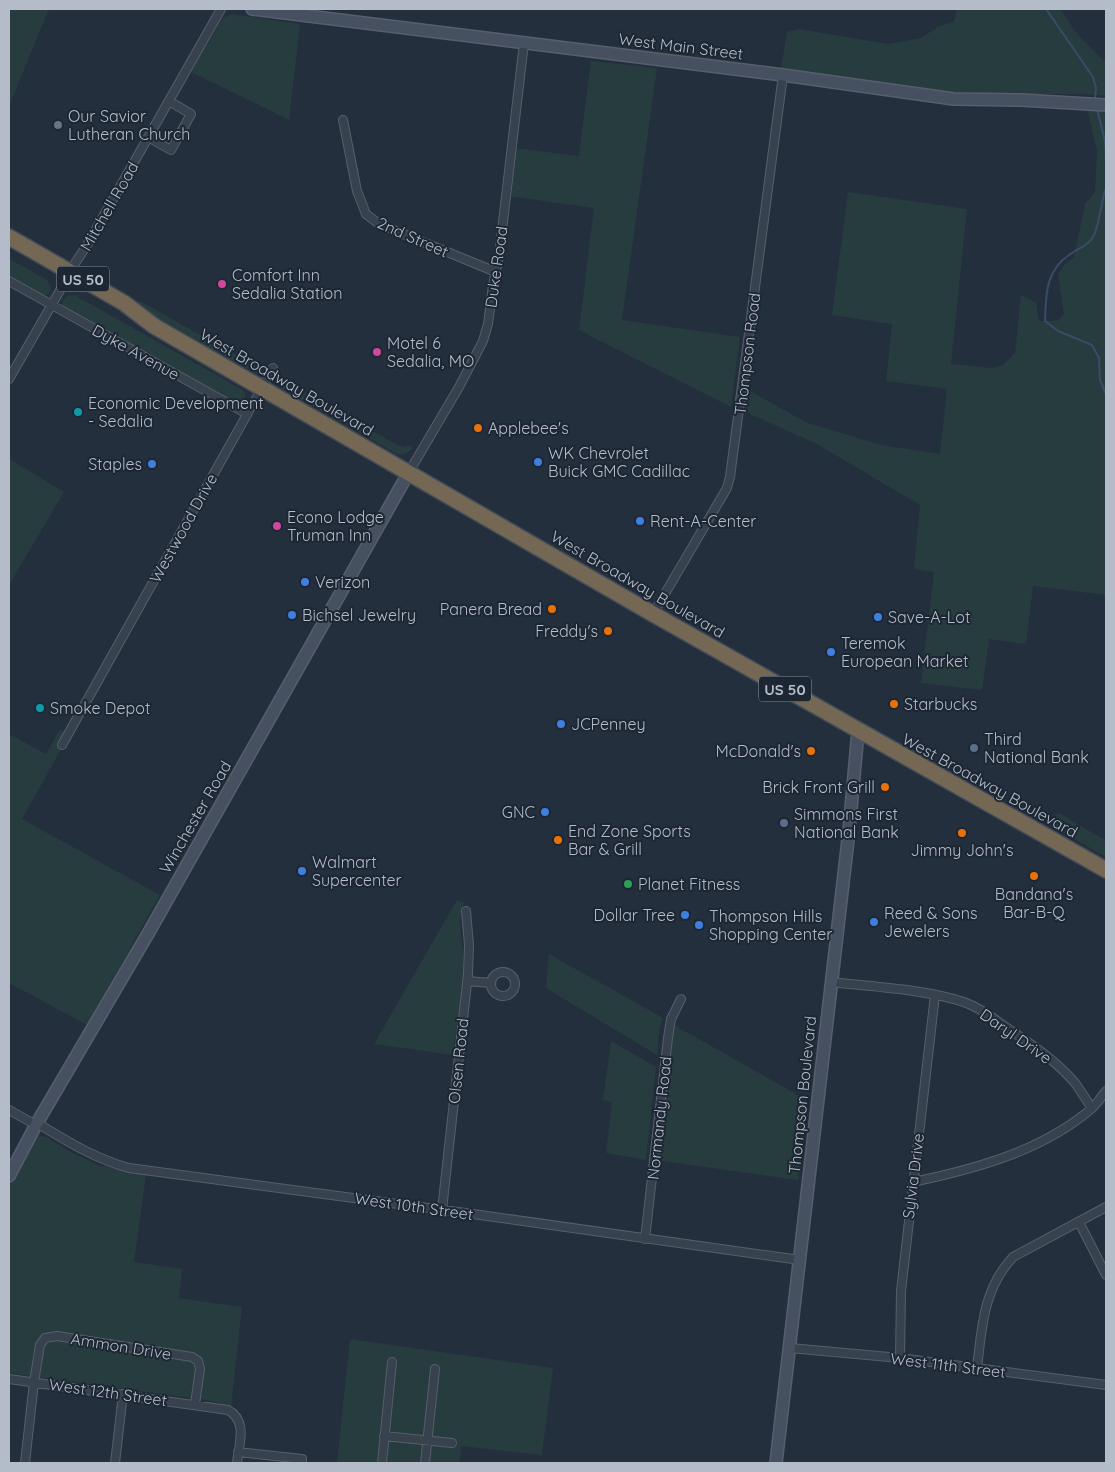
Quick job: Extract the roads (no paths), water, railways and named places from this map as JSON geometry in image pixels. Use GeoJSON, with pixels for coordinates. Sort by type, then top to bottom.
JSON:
{"type":"FeatureCollection","features":[{"type":"Feature","properties":{"kind":"highway","name":"West Broadway Boulevard"},"geometry":{"type":"LineString","coordinates":[[9,237],[120,312],[154,326],[653,614],[1106,870]]}},
{"type":"Feature","properties":{"kind":"highway","name":"West Broadway Boulevard"},"geometry":{"type":"LineString","coordinates":[[9,248],[68,276]]}},
{"type":"Feature","properties":{"kind":"main road","name":"West Main Street"},"geometry":{"type":"LineString","coordinates":[[252,9],[783,75],[954,99],[1021,100],[1106,105]]}},
{"type":"Feature","properties":{"kind":"main road","name":"Winchester Road"},"geometry":{"type":"LineString","coordinates":[[9,1176],[409,472]]}},
{"type":"Feature","properties":{"kind":"main road","name":"Thompson Boulevard"},"geometry":{"type":"LineString","coordinates":[[776,1463],[849,831],[858,731]]}},
{"type":"Feature","properties":{"kind":"street","name":"Mitchell Road"},"geometry":{"type":"LineString","coordinates":[[9,379],[221,9]]}},
{"type":"Feature","properties":{"kind":"street","name":"Duke Road"},"geometry":{"type":"LineString","coordinates":[[409,472],[455,395],[483,341],[488,324],[499,256],[524,43]]}},
{"type":"Feature","properties":{"kind":"street","name":"Thompson Road"},"geometry":{"type":"LineString","coordinates":[[653,614],[727,488],[730,477],[783,75]]}},
{"type":"Feature","properties":{"kind":"street"},"geometry":{"type":"LineString","coordinates":[[148,137],[171,150],[191,114],[169,101]]}},
{"type":"Feature","properties":{"kind":"street","name":"2nd Street"},"geometry":{"type":"LineString","coordinates":[[344,120],[357,191],[366,214],[379,224],[496,272]]}},
{"type":"Feature","properties":{"kind":"street","name":"Dyke Avenue"},"geometry":{"type":"LineString","coordinates":[[9,281],[247,414]]}},
{"type":"Feature","properties":{"kind":"street","name":"Westwood Drive"},"geometry":{"type":"LineString","coordinates":[[62,745],[273,368]]}},
{"type":"Feature","properties":{"kind":"street","name":"Olsen Road"},"geometry":{"type":"LineString","coordinates":[[442,1210],[467,981],[469,945],[466,912]]}},
{"type":"Feature","properties":{"kind":"street"},"geometry":{"type":"LineString","coordinates":[[467,981],[491,983]]}},
{"type":"Feature","properties":{"kind":"street","name":"Daryl Drive"},"geometry":{"type":"LineString","coordinates":[[831,982],[935,995],[965,1002],[1021,1036],[1054,1062],[1074,1082],[1092,1108]]}},
{"type":"Feature","properties":{"kind":"street","name":"Sylvia Drive"},"geometry":{"type":"LineString","coordinates":[[900,1358],[901,1291],[935,995]]}},
{"type":"Feature","properties":{"kind":"street","name":"Normandy Road"},"geometry":{"type":"LineString","coordinates":[[646,1239],[668,1038],[671,1018],[681,999]]}},
{"type":"Feature","properties":{"kind":"street"},"geometry":{"type":"LineString","coordinates":[[913,1182],[950,1174],[1007,1156],[1064,1128],[1092,1108],[1106,1091]]}},
{"type":"Feature","properties":{"kind":"street","name":"West 10th Street"},"geometry":{"type":"LineString","coordinates":[[9,1110],[88,1153],[129,1168],[800,1260]]}},
{"type":"Feature","properties":{"kind":"street"},"geometry":{"type":"LineString","coordinates":[[977,1368],[982,1321],[986,1305],[995,1280],[1003,1268],[1013,1257],[1106,1207]]}},
{"type":"Feature","properties":{"kind":"street"},"geometry":{"type":"LineString","coordinates":[[1079,1222],[1106,1274]]}},
{"type":"Feature","properties":{"kind":"street","name":"Ammon Drive"},"geometry":{"type":"LineString","coordinates":[[25,1463],[34,1382],[40,1345],[45,1338],[57,1336],[192,1357],[198,1361],[200,1369],[195,1404]]}},
{"type":"Feature","properties":{"kind":"street","name":"West 11th Street"},"geometry":{"type":"LineString","coordinates":[[790,1348],[900,1358],[1106,1385]]}},
{"type":"Feature","properties":{"kind":"street"},"geometry":{"type":"LineString","coordinates":[[382,1463],[392,1362]]}},
{"type":"Feature","properties":{"kind":"street"},"geometry":{"type":"LineString","coordinates":[[425,1463],[435,1369]]}},
{"type":"Feature","properties":{"kind":"street","name":"West 12th Street"},"geometry":{"type":"LineString","coordinates":[[9,1379],[228,1410],[238,1417],[241,1428],[238,1452]]}},
{"type":"Feature","properties":{"kind":"street"},"geometry":{"type":"LineString","coordinates":[[115,1463],[123,1394]]}},
{"type":"Feature","properties":{"kind":"street"},"geometry":{"type":"LineString","coordinates":[[384,1436],[452,1443]]}},
{"type":"Feature","properties":{"kind":"street"},"geometry":{"type":"LineString","coordinates":[[237,1463],[238,1452],[302,1459],[302,1463]]}},
{"type":"Feature","properties":{"kind":"waterway"},"geometry":{"type":"LineString","coordinates":[[1046,9],[1093,77],[1096,88],[1095,98]]}},
{"type":"Feature","properties":{"kind":"waterway"},"geometry":{"type":"LineString","coordinates":[[1097,109],[1105,141],[1106,157]]}},
{"type":"Feature","properties":{"kind":"waterway"},"geometry":{"type":"LineString","coordinates":[[1106,188],[1093,237],[1085,245],[1061,261],[1051,276],[1048,285],[1045,321],[1058,331],[1092,345],[1099,358],[1100,380],[1106,394]]}},
{"type":"Feature","properties":{"kind":"place","name":"Our Savior Lutheran Church"},"geometry":{"type":"Point","coordinates":[58,125]}},
{"type":"Feature","properties":{"kind":"place","name":"Comfort Inn Sedalia Station"},"geometry":{"type":"Point","coordinates":[222,284]}},
{"type":"Feature","properties":{"kind":"place","name":"Motel 6 Sedalia, MO"},"geometry":{"type":"Point","coordinates":[377,352]}},
{"type":"Feature","properties":{"kind":"place","name":"Economic Development - Sedalia"},"geometry":{"type":"Point","coordinates":[78,412]}},
{"type":"Feature","properties":{"kind":"place","name":"Applebee's"},"geometry":{"type":"Point","coordinates":[478,428]}},
{"type":"Feature","properties":{"kind":"place","name":"WK Chevrolet Buick GMC Cadillac"},"geometry":{"type":"Point","coordinates":[538,462]}},
{"type":"Feature","properties":{"kind":"place","name":"Staples"},"geometry":{"type":"Point","coordinates":[152,464]}},
{"type":"Feature","properties":{"kind":"place","name":"Rent-A-Center"},"geometry":{"type":"Point","coordinates":[640,521]}},
{"type":"Feature","properties":{"kind":"place","name":"Econo Lodge Truman Inn"},"geometry":{"type":"Point","coordinates":[277,526]}},
{"type":"Feature","properties":{"kind":"place","name":"Verizon"},"geometry":{"type":"Point","coordinates":[305,582]}},
{"type":"Feature","properties":{"kind":"place","name":"Panera Bread"},"geometry":{"type":"Point","coordinates":[552,609]}},
{"type":"Feature","properties":{"kind":"place","name":"Bichsel Jewelry"},"geometry":{"type":"Point","coordinates":[292,615]}},
{"type":"Feature","properties":{"kind":"place","name":"Save-A-Lot"},"geometry":{"type":"Point","coordinates":[878,617]}},
{"type":"Feature","properties":{"kind":"place","name":"Freddy's"},"geometry":{"type":"Point","coordinates":[608,631]}},
{"type":"Feature","properties":{"kind":"place","name":"Teremok European Market"},"geometry":{"type":"Point","coordinates":[831,652]}},
{"type":"Feature","properties":{"kind":"place","name":"Starbucks"},"geometry":{"type":"Point","coordinates":[894,704]}},
{"type":"Feature","properties":{"kind":"place","name":"Smoke Depot"},"geometry":{"type":"Point","coordinates":[40,708]}},
{"type":"Feature","properties":{"kind":"place","name":"JCPenney"},"geometry":{"type":"Point","coordinates":[561,724]}},
{"type":"Feature","properties":{"kind":"place","name":"Third National Bank"},"geometry":{"type":"Point","coordinates":[974,748]}},
{"type":"Feature","properties":{"kind":"place","name":"McDonald's"},"geometry":{"type":"Point","coordinates":[811,751]}},
{"type":"Feature","properties":{"kind":"place","name":"Brick Front Grill"},"geometry":{"type":"Point","coordinates":[885,787]}},
{"type":"Feature","properties":{"kind":"place","name":"GNC"},"geometry":{"type":"Point","coordinates":[545,812]}},
{"type":"Feature","properties":{"kind":"place","name":"Simmons First National Bank"},"geometry":{"type":"Point","coordinates":[784,823]}},
{"type":"Feature","properties":{"kind":"place","name":"Jimmy John's"},"geometry":{"type":"Point","coordinates":[962,833]}},
{"type":"Feature","properties":{"kind":"place","name":"End Zone Sports Bar & Grill"},"geometry":{"type":"Point","coordinates":[558,840]}},
{"type":"Feature","properties":{"kind":"place","name":"Walmart Supercenter"},"geometry":{"type":"Point","coordinates":[302,871]}},
{"type":"Feature","properties":{"kind":"place","name":"Bandana's Bar-B-Q"},"geometry":{"type":"Point","coordinates":[1034,876]}},
{"type":"Feature","properties":{"kind":"place","name":"Planet Fitness"},"geometry":{"type":"Point","coordinates":[628,884]}},
{"type":"Feature","properties":{"kind":"place","name":"Dollar Tree"},"geometry":{"type":"Point","coordinates":[685,915]}},
{"type":"Feature","properties":{"kind":"place","name":"Reed & Sons Jewelers"},"geometry":{"type":"Point","coordinates":[874,922]}},
{"type":"Feature","properties":{"kind":"place","name":"Thompson Hills Shopping Center"},"geometry":{"type":"Point","coordinates":[699,925]}}]}
